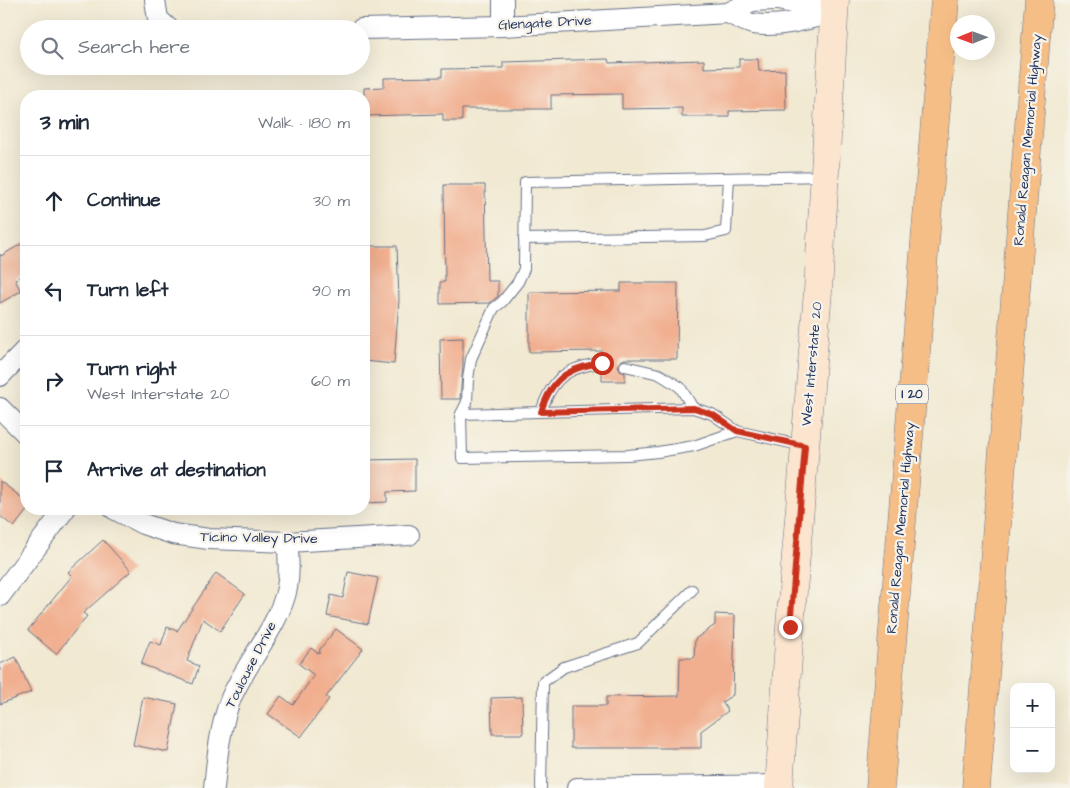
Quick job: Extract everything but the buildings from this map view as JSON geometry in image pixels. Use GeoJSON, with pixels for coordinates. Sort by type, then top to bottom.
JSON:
{"type":"FeatureCollection","features":[{"type":"Feature","properties":{"kind":"highway","name":"Ronald Reagan Memorial Highway"},"geometry":{"type":"LineString","coordinates":[[880,788],[945,0]]}},
{"type":"Feature","properties":{"kind":"highway","name":"Ronald Reagan Memorial Highway"},"geometry":{"type":"LineString","coordinates":[[976,788],[1039,0]]}},
{"type":"Feature","properties":{"kind":"main road","name":"West Interstate 20"},"geometry":{"type":"LineString","coordinates":[[779,786],[790,627],[818,291],[835,6]]}},
{"type":"Feature","properties":{"kind":"street"},"geometry":{"type":"LineString","coordinates":[[155,0],[159,20]]}},
{"type":"Feature","properties":{"kind":"street"},"geometry":{"type":"LineString","coordinates":[[502,0],[503,26]]}},
{"type":"Feature","properties":{"kind":"street"},"geometry":{"type":"LineString","coordinates":[[777,0],[778,24]]}},
{"type":"Feature","properties":{"kind":"street","name":"Glengate Drive"},"geometry":{"type":"LineString","coordinates":[[370,29],[503,26],[728,13],[752,1],[777,0],[835,6]]}},
{"type":"Feature","properties":{"kind":"street","name":"Glengate Drive"},"geometry":{"type":"LineString","coordinates":[[728,13],[752,24],[794,23],[835,6]]}},
{"type":"Feature","properties":{"kind":"street"},"geometry":{"type":"LineString","coordinates":[[0,376],[20,355]]}},
{"type":"Feature","properties":{"kind":"street"},"geometry":{"type":"LineString","coordinates":[[0,408],[20,428]]}},
{"type":"Feature","properties":{"kind":"street"},"geometry":{"type":"LineString","coordinates":[[0,596],[61,515]]}},
{"type":"Feature","properties":{"kind":"street","name":"Ticino Valley Drive"},"geometry":{"type":"LineString","coordinates":[[126,515],[143,524],[174,534],[209,539],[288,542],[408,535]]}},
{"type":"Feature","properties":{"kind":"street","name":"Toulouse Drive"},"geometry":{"type":"LineString","coordinates":[[214,788],[218,746],[231,698],[274,621],[286,590],[289,569],[288,542]]}},
{"type":"Feature","properties":{"kind":"street"},"geometry":{"type":"LineString","coordinates":[[577,788],[779,786]]}},
{"type":"Feature","properties":{"kind":"lane"},"geometry":{"type":"LineString","coordinates":[[737,431],[694,446],[650,453],[462,458],[460,414],[467,402],[471,359],[494,308],[502,302],[518,282],[524,269],[525,182],[825,176]]}},
{"type":"Feature","properties":{"kind":"lane"},"geometry":{"type":"LineString","coordinates":[[524,239],[705,236],[726,231],[729,178]]}},
{"type":"Feature","properties":{"kind":"lane"},"geometry":{"type":"LineString","coordinates":[[541,412],[552,385],[584,365],[602,363]]}},
{"type":"Feature","properties":{"kind":"lane"},"geometry":{"type":"LineString","coordinates":[[625,366],[659,374],[680,388],[694,408]]}},
{"type":"Feature","properties":{"kind":"lane"},"geometry":{"type":"LineString","coordinates":[[460,414],[694,408],[712,414],[737,431],[805,446]]}},
{"type":"Feature","properties":{"kind":"lane"},"geometry":{"type":"LineString","coordinates":[[541,788],[543,682],[564,667],[638,643],[692,590]]}},
{"type":"Feature","properties":{"kind":"route"},"geometry":{"type":"LineString","coordinates":[[602,363],[584,365],[552,385],[541,412],[694,408],[712,414],[737,431],[805,446],[790,627]]}}]}
